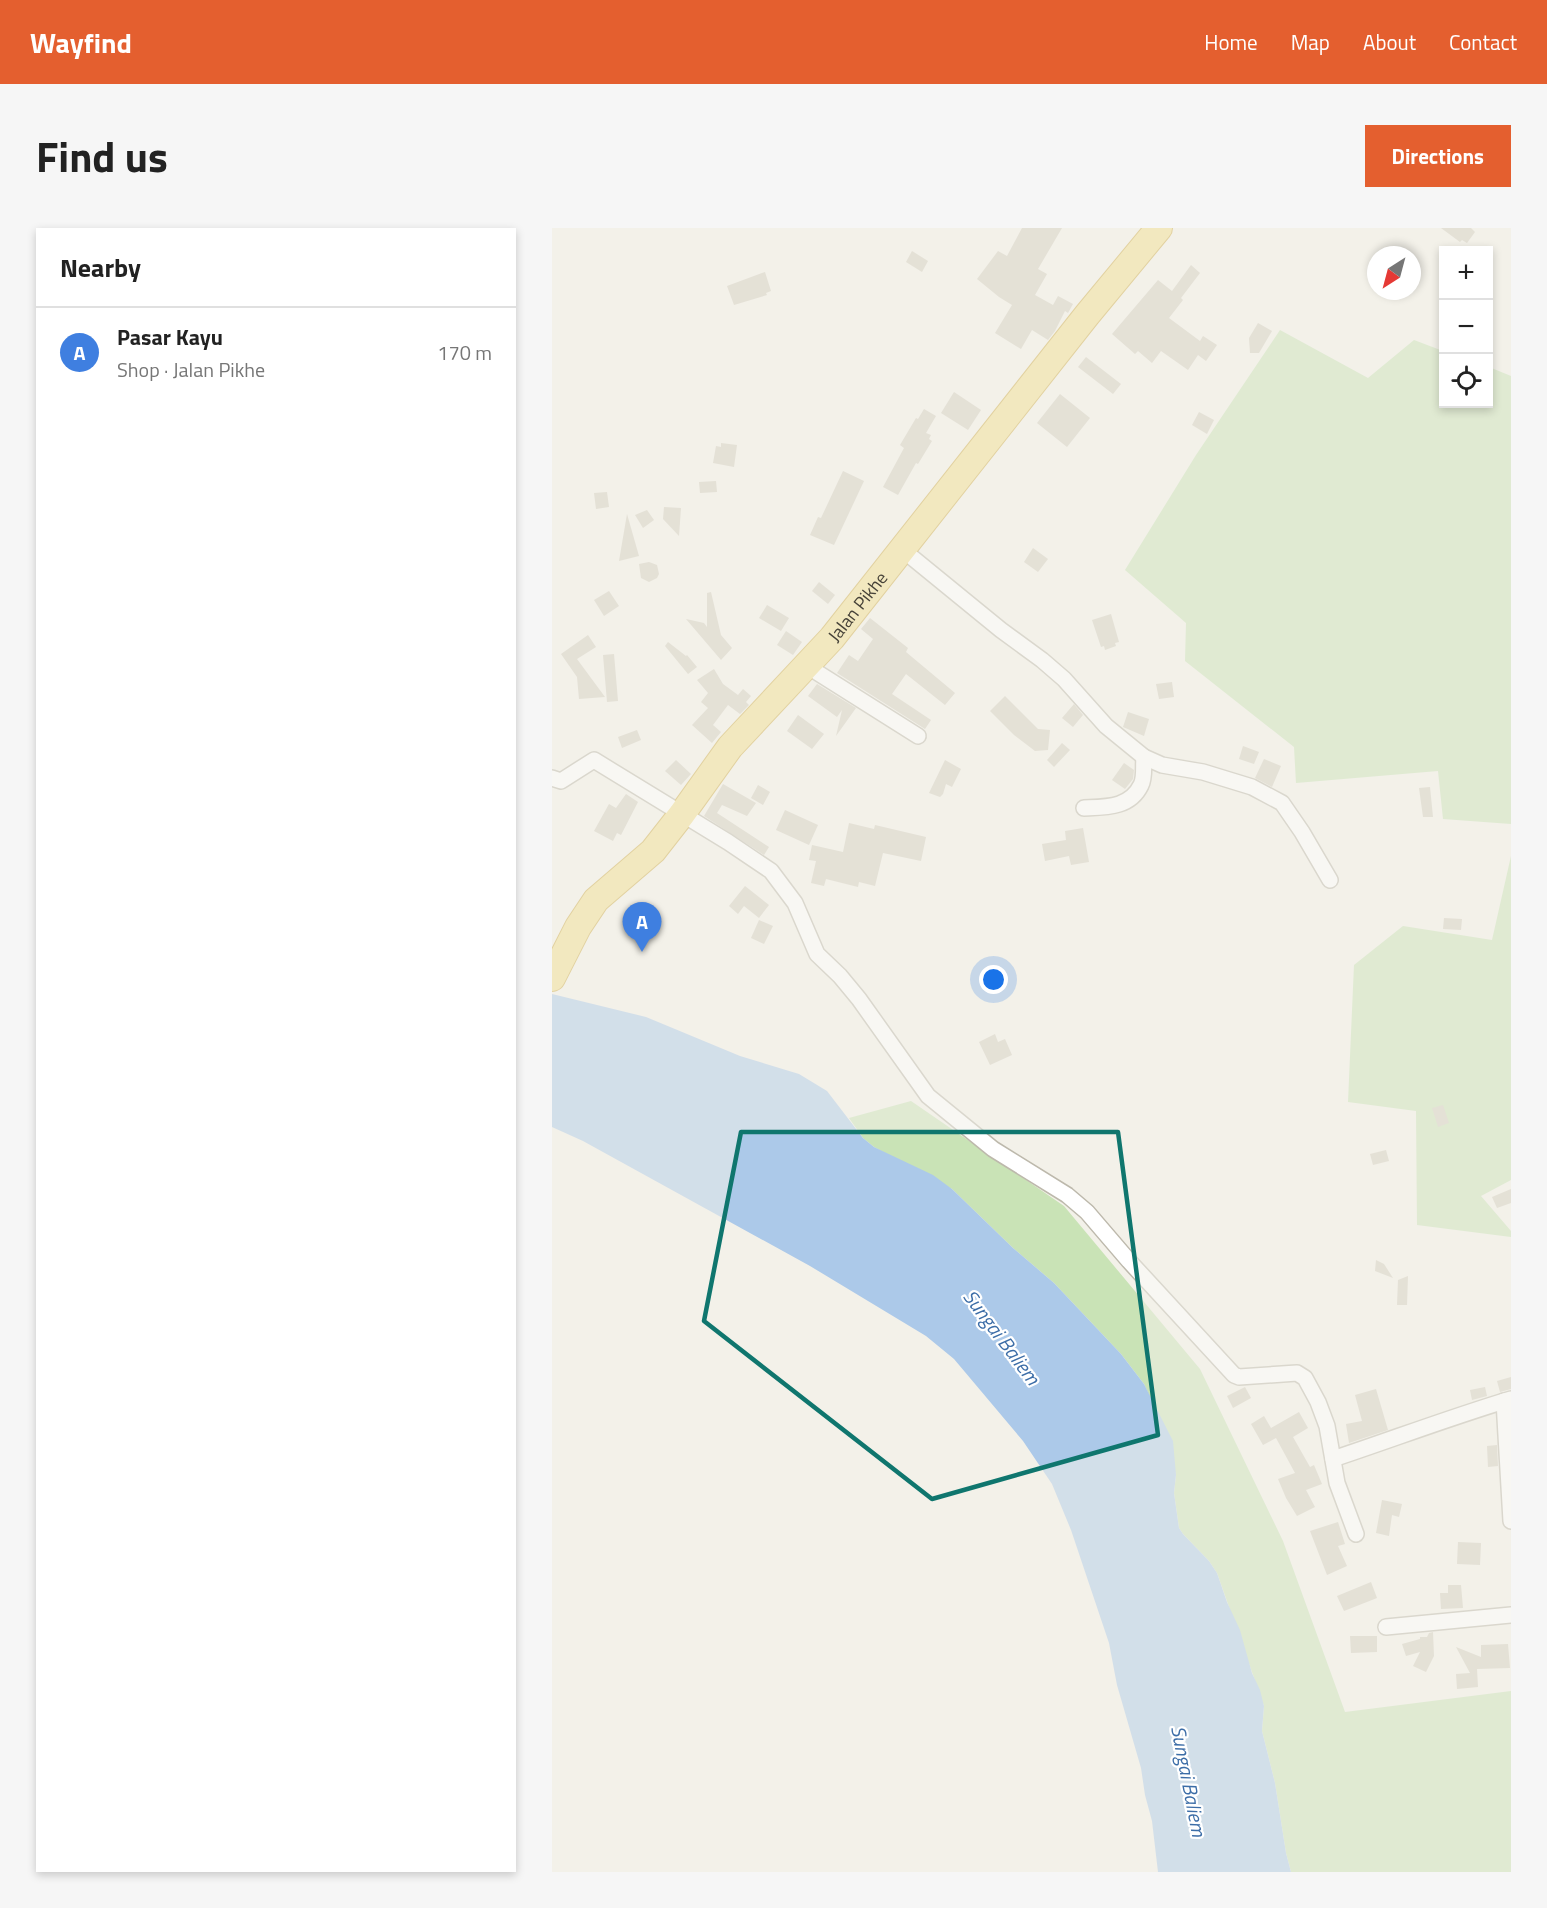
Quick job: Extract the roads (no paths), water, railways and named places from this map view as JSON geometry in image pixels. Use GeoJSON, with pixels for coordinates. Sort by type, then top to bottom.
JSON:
{"type":"FeatureCollection","features":[{"type":"Feature","properties":{"kind":"highway","name":"Jalan Pikhe"},"geometry":{"type":"LineString","coordinates":[[552,978],[578,927],[596,900],[653,851],[730,747],[807,666],[903,550],[1159,228]]}},
{"type":"Feature","properties":{"kind":"street"},"geometry":{"type":"LineString","coordinates":[[903,550],[1000,630],[1042,660],[1064,679],[1106,726],[1144,757],[1162,765],[1203,772],[1252,787],[1282,803],[1330,880]]}},
{"type":"Feature","properties":{"kind":"street"},"geometry":{"type":"LineString","coordinates":[[807,666],[918,736]]}},
{"type":"Feature","properties":{"kind":"street"},"geometry":{"type":"LineString","coordinates":[[1084,808],[1110,807],[1127,802],[1142,784],[1144,757]]}},
{"type":"Feature","properties":{"kind":"street"},"geometry":{"type":"LineString","coordinates":[[552,778],[561,782],[594,760],[771,871],[795,903],[817,954],[840,976],[859,999],[928,1096],[993,1149],[1067,1195],[1087,1212],[1234,1375],[1239,1377],[1297,1373],[1305,1378],[1318,1402],[1327,1426],[1337,1483],[1356,1534]]}},
{"type":"Feature","properties":{"kind":"street"},"geometry":{"type":"LineString","coordinates":[[1333,1459],[1440,1423],[1476,1408],[1507,1400],[1511,1521]]}},
{"type":"Feature","properties":{"kind":"street"},"geometry":{"type":"LineString","coordinates":[[1386,1627],[1511,1615]]}},
{"type":"Feature","properties":{"kind":"water","name":"Sungai Baliem"},"geometry":{"type":"Polygon","coordinates":[[[552,994],[646,1017],[740,1056],[799,1074],[827,1091],[863,1138],[874,1147],[933,1175],[952,1189],[1013,1248],[1054,1283],[1121,1354],[1144,1384],[1173,1441],[1176,1475],[1174,1493],[1179,1528],[1217,1573],[1240,1630],[1252,1673],[1260,1690],[1264,1706],[1262,1731],[1275,1783],[1291,1872],[1158,1872],[1152,1821],[1141,1768],[1117,1685],[1109,1643],[1071,1530],[1052,1484],[1023,1441],[954,1359],[926,1336],[810,1266],[583,1141],[552,1127],[552,994]]]}},
{"type":"Feature","properties":{"kind":"place","name":"Pasar Kayu"},"geometry":{"type":"Point","coordinates":[642,952]}}]}
